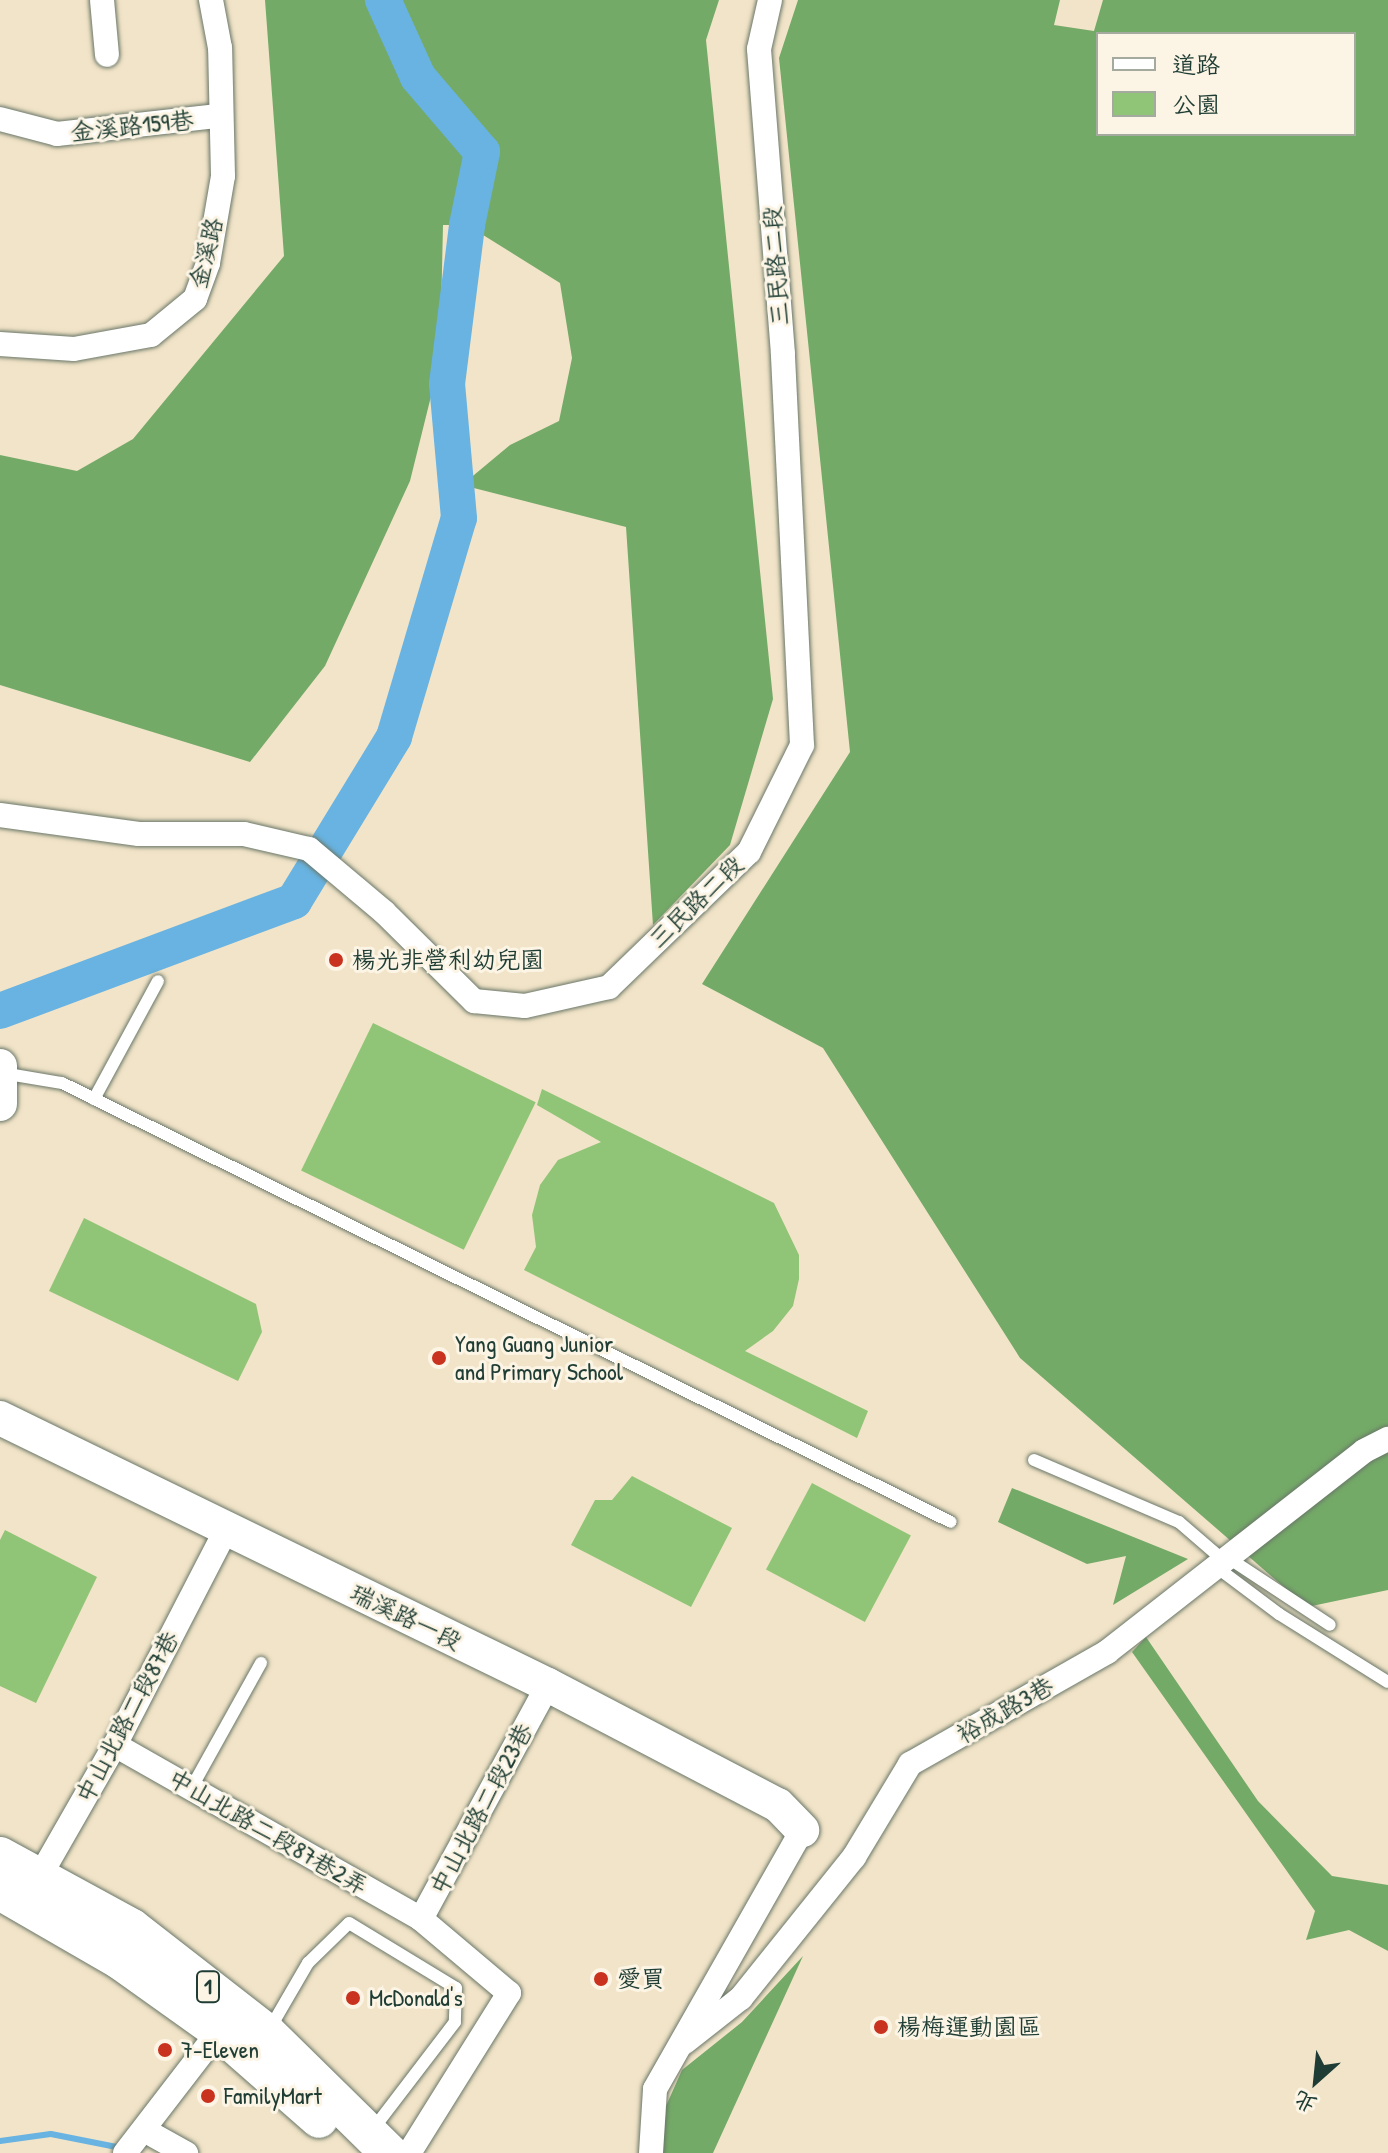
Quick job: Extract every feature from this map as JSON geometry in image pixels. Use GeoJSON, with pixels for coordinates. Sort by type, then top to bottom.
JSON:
{"type":"FeatureCollection","features":[{"type":"Feature","properties":{"kind":"main road","name":"1"},"geometry":{"type":"LineString","coordinates":[[0,1856],[21,1890],[219,2031],[371,2147]]}},
{"type":"Feature","properties":{"kind":"main road","name":"1"},"geometry":{"type":"LineString","coordinates":[[21,1890],[132,1928],[267,2033],[371,2147]]}},
{"type":"Feature","properties":{"kind":"street"},"geometry":{"type":"LineString","coordinates":[[102,0],[107,55]]}},
{"type":"Feature","properties":{"kind":"street","name":"金溪路"},"geometry":{"type":"LineString","coordinates":[[0,344],[74,349],[151,335],[195,299],[208,263],[223,176],[218,116],[220,48],[211,0]]}},
{"type":"Feature","properties":{"kind":"street","name":"三民路二段"},"geometry":{"type":"LineString","coordinates":[[0,815],[139,834],[244,834],[309,849],[378,906],[474,1001],[525,1006],[609,987],[749,852],[802,745],[783,354],[759,49],[770,0]]}},
{"type":"Feature","properties":{"kind":"street","name":"金溪路159巷"},"geometry":{"type":"LineString","coordinates":[[0,119],[57,134],[218,116]]}},
{"type":"Feature","properties":{"kind":"street"},"geometry":{"type":"LineString","coordinates":[[0,1066],[0,1104]]}},
{"type":"Feature","properties":{"kind":"street","name":"瑞溪路一段"},"geometry":{"type":"LineString","coordinates":[[0,1418],[548,1685],[778,1805],[802,1830]]}},
{"type":"Feature","properties":{"kind":"street","name":"裕成路3巷"},"geometry":{"type":"LineString","coordinates":[[685,2042],[741,1998],[854,1857],[910,1764],[1107,1652],[1364,1451],[1388,1439]]}},
{"type":"Feature","properties":{"kind":"street","name":"中山北路二段87巷"},"geometry":{"type":"LineString","coordinates":[[21,1890],[115,1745],[227,1528]]}},
{"type":"Feature","properties":{"kind":"street","name":"中山北路二段23巷"},"geometry":{"type":"LineString","coordinates":[[409,2153],[509,1993],[421,1919],[548,1685]]}},
{"type":"Feature","properties":{"kind":"street","name":"中山北路二段87巷2弄"},"geometry":{"type":"LineString","coordinates":[[115,1745],[421,1919]]}},
{"type":"Feature","properties":{"kind":"street","name":"裕成路3巷"},"geometry":{"type":"LineString","coordinates":[[651,2153],[655,2089],[685,2042],[782,1859],[802,1830]]}},
{"type":"Feature","properties":{"kind":"street"},"geometry":{"type":"LineString","coordinates":[[186,2153],[140,2138],[219,2031]]}},
{"type":"Feature","properties":{"kind":"lane"},"geometry":{"type":"LineString","coordinates":[[94,1099],[158,981]]}},
{"type":"Feature","properties":{"kind":"lane"},"geometry":{"type":"LineString","coordinates":[[1,1073],[62,1083],[951,1522]]}},
{"type":"Feature","properties":{"kind":"lane"},"geometry":{"type":"LineString","coordinates":[[1034,1460],[1179,1522],[1279,1614],[1388,1682]]}},
{"type":"Feature","properties":{"kind":"lane"},"geometry":{"type":"LineString","coordinates":[[1221,1561],[1330,1625]]}},
{"type":"Feature","properties":{"kind":"lane"},"geometry":{"type":"LineString","coordinates":[[192,1787],[261,1663]]}},
{"type":"Feature","properties":{"kind":"lane"},"geometry":{"type":"LineString","coordinates":[[267,2033],[308,1963],[349,1923],[456,1988],[455,2022],[371,2147]]}},
{"type":"Feature","properties":{"kind":"green space"},"geometry":{"type":"Polygon","coordinates":[[[265,0],[719,0],[706,40],[773,699],[730,845],[653,925],[626,527],[462,485],[510,445],[559,421],[572,358],[560,283],[467,225],[443,225],[440,360],[410,481],[325,666],[250,762],[0,685],[0,455],[77,471],[133,439],[284,256],[265,0]]]}},
{"type":"Feature","properties":{"kind":"green space"},"geometry":{"type":"Polygon","coordinates":[[[798,0],[1060,0],[1054,25],[1094,31],[1103,0],[1388,0],[1388,1590],[1307,1607],[1020,1358],[823,1048],[702,984],[850,752],[779,58],[798,0]]]}},
{"type":"Feature","properties":{"kind":"green space"},"geometry":{"type":"Polygon","coordinates":[[[373,1023],[536,1102],[464,1250],[301,1170],[373,1023]]]}},
{"type":"Feature","properties":{"kind":"green space"},"geometry":{"type":"Polygon","coordinates":[[[542,1089],[774,1203],[799,1255],[799,1279],[793,1306],[773,1331],[745,1351],[868,1411],[857,1438],[524,1270],[536,1247],[532,1215],[540,1185],[558,1160],[601,1142],[537,1105],[542,1089]]]}},
{"type":"Feature","properties":{"kind":"green space"},"geometry":{"type":"Polygon","coordinates":[[[84,1218],[256,1304],[262,1332],[238,1381],[49,1291],[84,1218]]]}},
{"type":"Feature","properties":{"kind":"green space"},"geometry":{"type":"Polygon","coordinates":[[[632,1476],[732,1528],[691,1607],[571,1545],[595,1500],[612,1500],[632,1476]]]}},
{"type":"Feature","properties":{"kind":"green space"},"geometry":{"type":"Polygon","coordinates":[[[812,1483],[911,1536],[865,1622],[766,1570],[812,1483]]]}},
{"type":"Feature","properties":{"kind":"green space"},"geometry":{"type":"Polygon","coordinates":[[[1012,1488],[1188,1559],[1113,1605],[1126,1556],[1087,1564],[998,1522],[1012,1488]]]}},
{"type":"Feature","properties":{"kind":"green space"},"geometry":{"type":"Polygon","coordinates":[[[5,1530],[97,1577],[36,1703],[0,1686],[0,1540],[5,1530]]]}},
{"type":"Feature","properties":{"kind":"green space"},"geometry":{"type":"Polygon","coordinates":[[[1146,1637],[1258,1801],[1332,1876],[1388,1885],[1388,1951],[1349,1930],[1306,1940],[1315,1911],[1132,1652],[1146,1637]]]}},
{"type":"Feature","properties":{"kind":"green space"},"geometry":{"type":"Polygon","coordinates":[[[803,1956],[713,2153],[662,2153],[666,2106],[682,2070],[742,2022],[803,1956]]]}},
{"type":"Feature","properties":{"kind":"waterway"},"geometry":{"type":"LineString","coordinates":[[0,1011],[294,901],[394,737],[459,518],[447,384],[467,225],[482,152],[418,77],[383,0]]}},
{"type":"Feature","properties":{"kind":"waterway"},"geometry":{"type":"LineString","coordinates":[[0,2141],[51,2134],[122,2148]]}},
{"type":"Feature","properties":{"kind":"place","name":"楊光非營利幼兒園"},"geometry":{"type":"Point","coordinates":[336,960]}},
{"type":"Feature","properties":{"kind":"place","name":"Yang Guang Junior and Primary School"},"geometry":{"type":"Point","coordinates":[439,1358]}},
{"type":"Feature","properties":{"kind":"place","name":"愛買"},"geometry":{"type":"Point","coordinates":[601,1979]}},
{"type":"Feature","properties":{"kind":"place","name":"McDonald's"},"geometry":{"type":"Point","coordinates":[353,1998]}},
{"type":"Feature","properties":{"kind":"place","name":"楊梅運動園區"},"geometry":{"type":"Point","coordinates":[881,2027]}},
{"type":"Feature","properties":{"kind":"place","name":"7-Eleven"},"geometry":{"type":"Point","coordinates":[165,2050]}},
{"type":"Feature","properties":{"kind":"place","name":"FamilyMart"},"geometry":{"type":"Point","coordinates":[208,2096]}}]}
